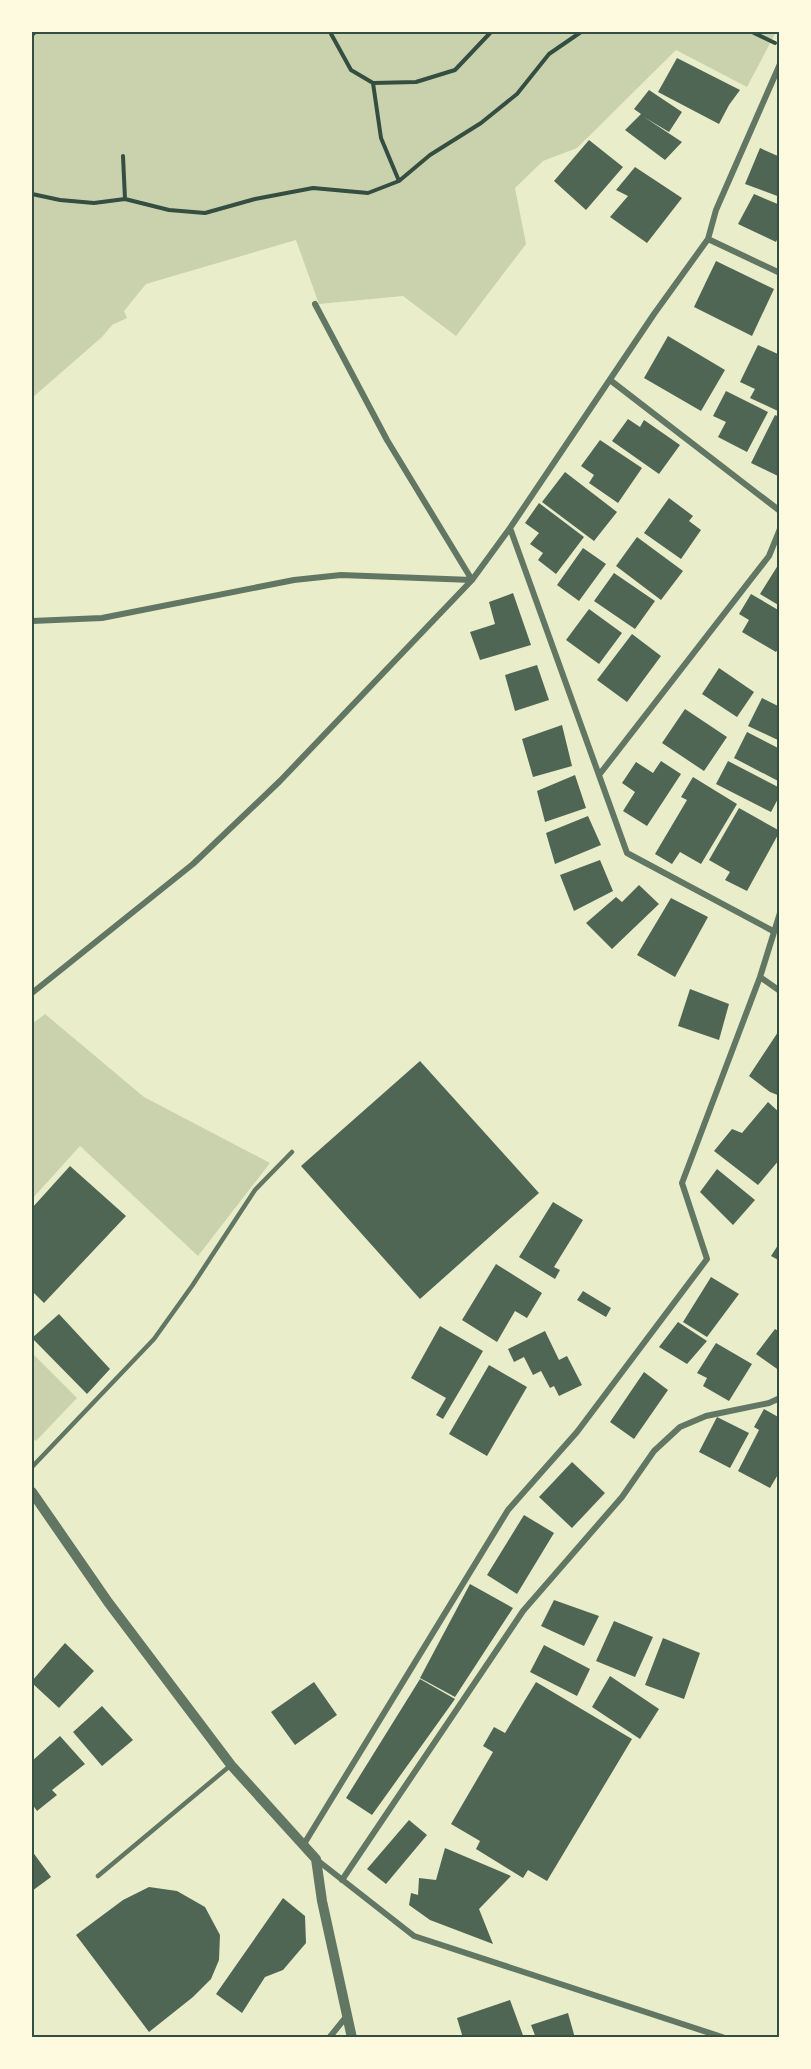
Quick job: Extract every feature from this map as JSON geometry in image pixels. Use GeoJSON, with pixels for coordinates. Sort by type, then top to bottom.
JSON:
{"type":"FeatureCollection","features":[{"type":"Feature","properties":{"kind":"street"},"geometry":{"type":"LineString","coordinates":[[32,993],[193,864],[280,781],[471,579],[510,528],[708,239],[716,210],[780,64]]}},
{"type":"Feature","properties":{"kind":"street"},"geometry":{"type":"LineString","coordinates":[[708,239],[780,273]]}},
{"type":"Feature","properties":{"kind":"street"},"geometry":{"type":"LineString","coordinates":[[315,304],[387,440],[471,579]]}},
{"type":"Feature","properties":{"kind":"street"},"geometry":{"type":"LineString","coordinates":[[610,380],[780,511]]}},
{"type":"Feature","properties":{"kind":"street"},"geometry":{"type":"LineString","coordinates":[[510,528],[627,853],[773,931]]}},
{"type":"Feature","properties":{"kind":"street"},"geometry":{"type":"LineString","coordinates":[[599,775],[769,556],[780,529]]}},
{"type":"Feature","properties":{"kind":"street"},"geometry":{"type":"LineString","coordinates":[[32,621],[102,618],[294,580],[341,575],[372,575],[405,579],[471,579]]}},
{"type":"Feature","properties":{"kind":"street"},"geometry":{"type":"LineString","coordinates":[[304,1844],[508,1510],[577,1432],[707,1259],[682,1183],[760,977],[780,913]]}},
{"type":"Feature","properties":{"kind":"street"},"geometry":{"type":"LineString","coordinates":[[760,977],[780,991]]}},
{"type":"Feature","properties":{"kind":"street"},"geometry":{"type":"LineString","coordinates":[[342,1880],[523,1611],[622,1497],[654,1451],[680,1427],[706,1416],[769,1403],[780,1398]]}},
{"type":"Feature","properties":{"kind":"street"},"geometry":{"type":"LineString","coordinates":[[32,1492],[108,1602],[231,1765],[316,1859],[342,1880],[414,1936],[725,2037]]}},
{"type":"Feature","properties":{"kind":"street"},"geometry":{"type":"LineString","coordinates":[[316,1859],[322,1901],[352,2037]]}},
{"type":"Feature","properties":{"kind":"street"},"geometry":{"type":"LineString","coordinates":[[329,2037],[346,2017]]}},
{"type":"Feature","properties":{"kind":"lane"},"geometry":{"type":"LineString","coordinates":[[32,1467],[154,1339],[255,1190],[292,1152]]}},
{"type":"Feature","properties":{"kind":"lane"},"geometry":{"type":"LineString","coordinates":[[98,1876],[231,1765]]}},
{"type":"Feature","properties":{"kind":"path"},"geometry":{"type":"LineString","coordinates":[[32,35],[35,32]]}},
{"type":"Feature","properties":{"kind":"path"},"geometry":{"type":"LineString","coordinates":[[330,32],[351,70],[373,83],[416,82],[454,70],[491,32]]}},
{"type":"Feature","properties":{"kind":"path"},"geometry":{"type":"LineString","coordinates":[[32,194],[60,200],[94,203],[125,199],[169,210],[206,213],[255,199],[313,188],[368,193],[399,181],[430,155],[481,123],[517,94],[549,54],[581,32]]}},
{"type":"Feature","properties":{"kind":"path"},"geometry":{"type":"LineString","coordinates":[[752,32],[780,45]]}},
{"type":"Feature","properties":{"kind":"path"},"geometry":{"type":"LineString","coordinates":[[373,83],[381,138],[399,181]]}},
{"type":"Feature","properties":{"kind":"path"},"geometry":{"type":"LineString","coordinates":[[123,156],[125,199]]}},
{"type":"Feature","properties":{"kind":"green space"},"geometry":{"type":"Polygon","coordinates":[[[32,32],[776,32],[747,87],[676,50],[577,148],[543,161],[515,188],[526,244],[456,336],[403,296],[319,304],[296,240],[146,284],[124,311],[127,318],[112,325],[102,337],[32,398],[32,32]]]}},
{"type":"Feature","properties":{"kind":"green space"},"geometry":{"type":"Polygon","coordinates":[[[45,1014],[144,1097],[270,1163],[198,1256],[80,1146],[32,1199],[32,1024],[45,1014]]]}},
{"type":"Feature","properties":{"kind":"green space"},"geometry":{"type":"Polygon","coordinates":[[[32,1353],[77,1398],[36,1441],[32,1438],[32,1353]]]}},
{"type":"Feature","properties":{"kind":"building"},"geometry":{"type":"Polygon","coordinates":[[[677,58],[740,90],[719,124],[658,92],[677,58]]]}},
{"type":"Feature","properties":{"kind":"building"},"geometry":{"type":"Polygon","coordinates":[[[649,90],[682,112],[669,132],[644,117],[682,142],[665,160],[625,130],[641,114],[634,109],[649,90]]]}},
{"type":"Feature","properties":{"kind":"building"},"geometry":{"type":"Polygon","coordinates":[[[589,140],[623,167],[586,210],[554,181],[589,140]]]}},
{"type":"Feature","properties":{"kind":"building"},"geometry":{"type":"Polygon","coordinates":[[[760,148],[780,157],[780,197],[745,184],[760,148]]]}},
{"type":"Feature","properties":{"kind":"building"},"geometry":{"type":"Polygon","coordinates":[[[635,167],[682,198],[647,243],[610,217],[628,196],[616,190],[635,167]]]}},
{"type":"Feature","properties":{"kind":"building"},"geometry":{"type":"Polygon","coordinates":[[[754,194],[780,205],[780,233],[776,242],[738,224],[754,194]]]}},
{"type":"Feature","properties":{"kind":"building"},"geometry":{"type":"Polygon","coordinates":[[[716,261],[774,289],[752,336],[694,307],[716,261]]]}},
{"type":"Feature","properties":{"kind":"building"},"geometry":{"type":"Polygon","coordinates":[[[668,336],[725,370],[701,411],[644,378],[668,336]]]}},
{"type":"Feature","properties":{"kind":"building"},"geometry":{"type":"Polygon","coordinates":[[[758,345],[780,355],[780,412],[750,398],[755,389],[740,382],[758,345]]]}},
{"type":"Feature","properties":{"kind":"building"},"geometry":{"type":"Polygon","coordinates":[[[726,391],[768,412],[747,452],[718,437],[726,422],[713,416],[726,391]]]}},
{"type":"Feature","properties":{"kind":"building"},"geometry":{"type":"Polygon","coordinates":[[[775,415],[780,417],[780,477],[751,463],[775,415]]]}},
{"type":"Feature","properties":{"kind":"building"},"geometry":{"type":"Polygon","coordinates":[[[628,419],[640,427],[644,420],[680,445],[659,474],[612,441],[628,419]]]}},
{"type":"Feature","properties":{"kind":"building"},"geometry":{"type":"Polygon","coordinates":[[[600,440],[642,468],[618,503],[589,483],[594,475],[581,466],[600,440]]]}},
{"type":"Feature","properties":{"kind":"building"},"geometry":{"type":"Polygon","coordinates":[[[565,472],[617,512],[594,541],[542,502],[565,472]]]}},
{"type":"Feature","properties":{"kind":"building"},"geometry":{"type":"Polygon","coordinates":[[[669,498],[693,516],[689,521],[701,530],[681,559],[644,533],[669,498]]]}},
{"type":"Feature","properties":{"kind":"building"},"geometry":{"type":"Polygon","coordinates":[[[539,503],[584,537],[556,574],[538,560],[543,553],[530,544],[539,533],[525,523],[539,503]]]}},
{"type":"Feature","properties":{"kind":"building"},"geometry":{"type":"Polygon","coordinates":[[[637,537],[683,571],[661,600],[616,566],[637,537]]]}},
{"type":"Feature","properties":{"kind":"building"},"geometry":{"type":"Polygon","coordinates":[[[583,548],[606,564],[579,601],[557,585],[583,548]]]}},
{"type":"Feature","properties":{"kind":"building"},"geometry":{"type":"Polygon","coordinates":[[[780,562],[780,606],[760,594],[780,562]]]}},
{"type":"Feature","properties":{"kind":"building"},"geometry":{"type":"Polygon","coordinates":[[[614,573],[655,601],[635,629],[594,601],[614,573]]]}},
{"type":"Feature","properties":{"kind":"building"},"geometry":{"type":"Polygon","coordinates":[[[513,593],[531,645],[480,660],[470,632],[495,624],[489,602],[513,593]]]}},
{"type":"Feature","properties":{"kind":"building"},"geometry":{"type":"Polygon","coordinates":[[[751,594],[780,611],[780,646],[776,652],[742,632],[749,620],[739,614],[751,594]]]}},
{"type":"Feature","properties":{"kind":"building"},"geometry":{"type":"Polygon","coordinates":[[[589,609],[622,633],[599,664],[566,640],[589,609]]]}},
{"type":"Feature","properties":{"kind":"building"},"geometry":{"type":"Polygon","coordinates":[[[632,634],[661,656],[627,702],[597,680],[632,634]]]}},
{"type":"Feature","properties":{"kind":"building"},"geometry":{"type":"Polygon","coordinates":[[[537,665],[549,700],[515,711],[505,675],[537,665]]]}},
{"type":"Feature","properties":{"kind":"building"},"geometry":{"type":"Polygon","coordinates":[[[719,668],[754,692],[737,717],[702,694],[719,668]]]}},
{"type":"Feature","properties":{"kind":"building"},"geometry":{"type":"Polygon","coordinates":[[[762,698],[780,707],[780,741],[748,726],[762,698]]]}},
{"type":"Feature","properties":{"kind":"building"},"geometry":{"type":"Polygon","coordinates":[[[685,709],[727,737],[704,771],[662,743],[685,709]]]}},
{"type":"Feature","properties":{"kind":"building"},"geometry":{"type":"Polygon","coordinates":[[[562,725],[572,766],[533,777],[522,739],[562,725]]]}},
{"type":"Feature","properties":{"kind":"building"},"geometry":{"type":"Polygon","coordinates":[[[747,732],[780,749],[780,782],[734,758],[747,732]]]}},
{"type":"Feature","properties":{"kind":"building"},"geometry":{"type":"Polygon","coordinates":[[[661,761],[681,774],[647,826],[623,811],[635,792],[622,783],[636,762],[653,773],[661,761]]]}},
{"type":"Feature","properties":{"kind":"building"},"geometry":{"type":"Polygon","coordinates":[[[728,761],[780,788],[780,795],[771,812],[716,784],[728,761]]]}},
{"type":"Feature","properties":{"kind":"building"},"geometry":{"type":"Polygon","coordinates":[[[575,775],[586,808],[545,822],[537,791],[575,775]]]}},
{"type":"Feature","properties":{"kind":"building"},"geometry":{"type":"Polygon","coordinates":[[[693,777],[737,804],[701,864],[680,852],[672,864],[655,854],[687,800],[681,797],[693,777]]]}},
{"type":"Feature","properties":{"kind":"building"},"geometry":{"type":"Polygon","coordinates":[[[739,808],[780,831],[747,891],[725,880],[730,872],[709,860],[739,808]]]}},
{"type":"Feature","properties":{"kind":"building"},"geometry":{"type":"Polygon","coordinates":[[[588,816],[601,845],[555,864],[546,833],[588,816]]]}},
{"type":"Feature","properties":{"kind":"building"},"geometry":{"type":"Polygon","coordinates":[[[600,860],[613,891],[574,911],[560,875],[600,860]]]}},
{"type":"Feature","properties":{"kind":"building"},"geometry":{"type":"Polygon","coordinates":[[[639,885],[659,904],[612,949],[586,923],[616,897],[622,902],[639,885]]]}},
{"type":"Feature","properties":{"kind":"building"},"geometry":{"type":"Polygon","coordinates":[[[671,898],[708,917],[675,977],[637,955],[671,898]]]}},
{"type":"Feature","properties":{"kind":"building"},"geometry":{"type":"Polygon","coordinates":[[[690,989],[729,1004],[719,1040],[678,1026],[690,989]]]}},
{"type":"Feature","properties":{"kind":"building"},"geometry":{"type":"Polygon","coordinates":[[[780,1029],[780,1096],[770,1092],[749,1076],[780,1029]]]}},
{"type":"Feature","properties":{"kind":"building"},"geometry":{"type":"Polygon","coordinates":[[[420,1061],[539,1193],[420,1299],[301,1166],[420,1061]]]}},
{"type":"Feature","properties":{"kind":"building"},"geometry":{"type":"Polygon","coordinates":[[[768,1102],[780,1113],[780,1159],[758,1185],[714,1151],[732,1129],[742,1133],[768,1102]]]}},
{"type":"Feature","properties":{"kind":"building"},"geometry":{"type":"Polygon","coordinates":[[[70,1166],[126,1216],[44,1303],[32,1291],[32,1208],[70,1166]]]}},
{"type":"Feature","properties":{"kind":"building"},"geometry":{"type":"Polygon","coordinates":[[[717,1169],[755,1200],[733,1225],[700,1192],[717,1169]]]}},
{"type":"Feature","properties":{"kind":"building"},"geometry":{"type":"Polygon","coordinates":[[[553,1202],[583,1220],[554,1267],[560,1270],[555,1279],[519,1257],[553,1202]]]}},
{"type":"Feature","properties":{"kind":"building"},"geometry":{"type":"Polygon","coordinates":[[[780,1242],[780,1261],[771,1256],[780,1242]]]}},
{"type":"Feature","properties":{"kind":"building"},"geometry":{"type":"Polygon","coordinates":[[[496,1264],[542,1293],[527,1318],[515,1311],[497,1342],[462,1320],[496,1264]]]}},
{"type":"Feature","properties":{"kind":"building"},"geometry":{"type":"Polygon","coordinates":[[[711,1277],[739,1294],[707,1337],[683,1322],[711,1277]]]}},
{"type":"Feature","properties":{"kind":"building"},"geometry":{"type":"Polygon","coordinates":[[[583,1291],[611,1308],[606,1317],[577,1300],[583,1291]]]}},
{"type":"Feature","properties":{"kind":"building"},"geometry":{"type":"Polygon","coordinates":[[[59,1314],[110,1369],[87,1394],[32,1338],[59,1314]]]}},
{"type":"Feature","properties":{"kind":"building"},"geometry":{"type":"Polygon","coordinates":[[[678,1322],[707,1341],[687,1364],[659,1347],[678,1322]]]}},
{"type":"Feature","properties":{"kind":"building"},"geometry":{"type":"Polygon","coordinates":[[[440,1326],[483,1351],[443,1419],[436,1415],[446,1398],[411,1378],[440,1326]]]}},
{"type":"Feature","properties":{"kind":"building"},"geometry":{"type":"Polygon","coordinates":[[[775,1329],[780,1332],[780,1371],[756,1354],[775,1329]]]}},
{"type":"Feature","properties":{"kind":"building"},"geometry":{"type":"Polygon","coordinates":[[[545,1331],[559,1360],[567,1356],[582,1385],[559,1396],[554,1386],[550,1388],[541,1371],[533,1375],[524,1357],[514,1362],[508,1349],[545,1331]]]}},
{"type":"Feature","properties":{"kind":"building"},"geometry":{"type":"Polygon","coordinates":[[[716,1343],[752,1364],[729,1401],[703,1386],[707,1378],[697,1373],[716,1343]]]}},
{"type":"Feature","properties":{"kind":"building"},"geometry":{"type":"Polygon","coordinates":[[[489,1365],[527,1387],[487,1456],[449,1434],[489,1365]]]}},
{"type":"Feature","properties":{"kind":"building"},"geometry":{"type":"Polygon","coordinates":[[[644,1372],[668,1390],[634,1439],[610,1422],[644,1372]]]}},
{"type":"Feature","properties":{"kind":"building"},"geometry":{"type":"Polygon","coordinates":[[[764,1409],[780,1418],[780,1471],[770,1488],[738,1471],[759,1430],[754,1427],[764,1409]]]}},
{"type":"Feature","properties":{"kind":"building"},"geometry":{"type":"Polygon","coordinates":[[[717,1417],[749,1433],[730,1468],[699,1452],[717,1417]]]}},
{"type":"Feature","properties":{"kind":"building"},"geometry":{"type":"Polygon","coordinates":[[[572,1462],[605,1493],[572,1528],[539,1497],[572,1462]]]}},
{"type":"Feature","properties":{"kind":"building"},"geometry":{"type":"Polygon","coordinates":[[[524,1515],[554,1533],[517,1594],[487,1575],[524,1515]]]}},
{"type":"Feature","properties":{"kind":"building"},"geometry":{"type":"Polygon","coordinates":[[[470,1584],[513,1608],[455,1697],[420,1678],[470,1584]]]}},
{"type":"Feature","properties":{"kind":"building"},"geometry":{"type":"Polygon","coordinates":[[[554,1600],[599,1616],[584,1646],[541,1626],[554,1600]]]}},
{"type":"Feature","properties":{"kind":"building"},"geometry":{"type":"Polygon","coordinates":[[[614,1621],[653,1637],[635,1677],[596,1661],[614,1621]]]}},
{"type":"Feature","properties":{"kind":"building"},"geometry":{"type":"Polygon","coordinates":[[[663,1638],[700,1653],[684,1699],[645,1685],[663,1638]]]}},
{"type":"Feature","properties":{"kind":"building"},"geometry":{"type":"Polygon","coordinates":[[[65,1643],[94,1671],[59,1708],[32,1681],[65,1643]]]}},
{"type":"Feature","properties":{"kind":"building"},"geometry":{"type":"Polygon","coordinates":[[[544,1645],[590,1669],[577,1696],[530,1672],[544,1645]]]}},
{"type":"Feature","properties":{"kind":"building"},"geometry":{"type":"Polygon","coordinates":[[[610,1676],[659,1709],[640,1739],[592,1707],[610,1676]]]}},
{"type":"Feature","properties":{"kind":"building"},"geometry":{"type":"Polygon","coordinates":[[[420,1679],[455,1699],[372,1815],[346,1798],[420,1679]]]}},
{"type":"Feature","properties":{"kind":"building"},"geometry":{"type":"Polygon","coordinates":[[[314,1682],[337,1715],[295,1745],[271,1712],[314,1682]]]}},
{"type":"Feature","properties":{"kind":"building"},"geometry":{"type":"Polygon","coordinates":[[[536,1682],[632,1739],[547,1881],[528,1870],[523,1878],[476,1849],[480,1841],[451,1824],[493,1752],[483,1746],[494,1727],[505,1733],[536,1682]]]}},
{"type":"Feature","properties":{"kind":"building"},"geometry":{"type":"Polygon","coordinates":[[[102,1706],[133,1740],[102,1766],[73,1732],[102,1706]]]}},
{"type":"Feature","properties":{"kind":"building"},"geometry":{"type":"Polygon","coordinates":[[[60,1736],[85,1764],[52,1790],[57,1795],[37,1811],[32,1804],[32,1761],[60,1736]]]}},
{"type":"Feature","properties":{"kind":"building"},"geometry":{"type":"Polygon","coordinates":[[[409,1820],[427,1835],[386,1884],[367,1869],[409,1820]]]}},
{"type":"Feature","properties":{"kind":"building"},"geometry":{"type":"Polygon","coordinates":[[[445,1848],[511,1876],[479,1909],[493,1944],[430,1920],[409,1905],[411,1893],[418,1895],[419,1878],[436,1880],[445,1848]]]}},
{"type":"Feature","properties":{"kind":"building"},"geometry":{"type":"Polygon","coordinates":[[[32,1851],[51,1877],[32,1891],[32,1851]]]}},
{"type":"Feature","properties":{"kind":"building"},"geometry":{"type":"Polygon","coordinates":[[[149,1887],[177,1891],[205,1907],[220,1935],[219,1960],[211,1979],[193,1997],[149,2032],[76,1935],[123,1900],[149,1887]]]}},
{"type":"Feature","properties":{"kind":"building"},"geometry":{"type":"Polygon","coordinates":[[[283,1898],[305,1916],[306,1943],[283,1970],[265,1977],[242,2013],[216,1994],[283,1898]]]}},
{"type":"Feature","properties":{"kind":"building"},"geometry":{"type":"Polygon","coordinates":[[[510,2000],[524,2038],[463,2038],[457,2018],[510,2000]]]}},
{"type":"Feature","properties":{"kind":"building"},"geometry":{"type":"Polygon","coordinates":[[[568,2013],[575,2038],[536,2038],[531,2025],[568,2013]]]}}]}
